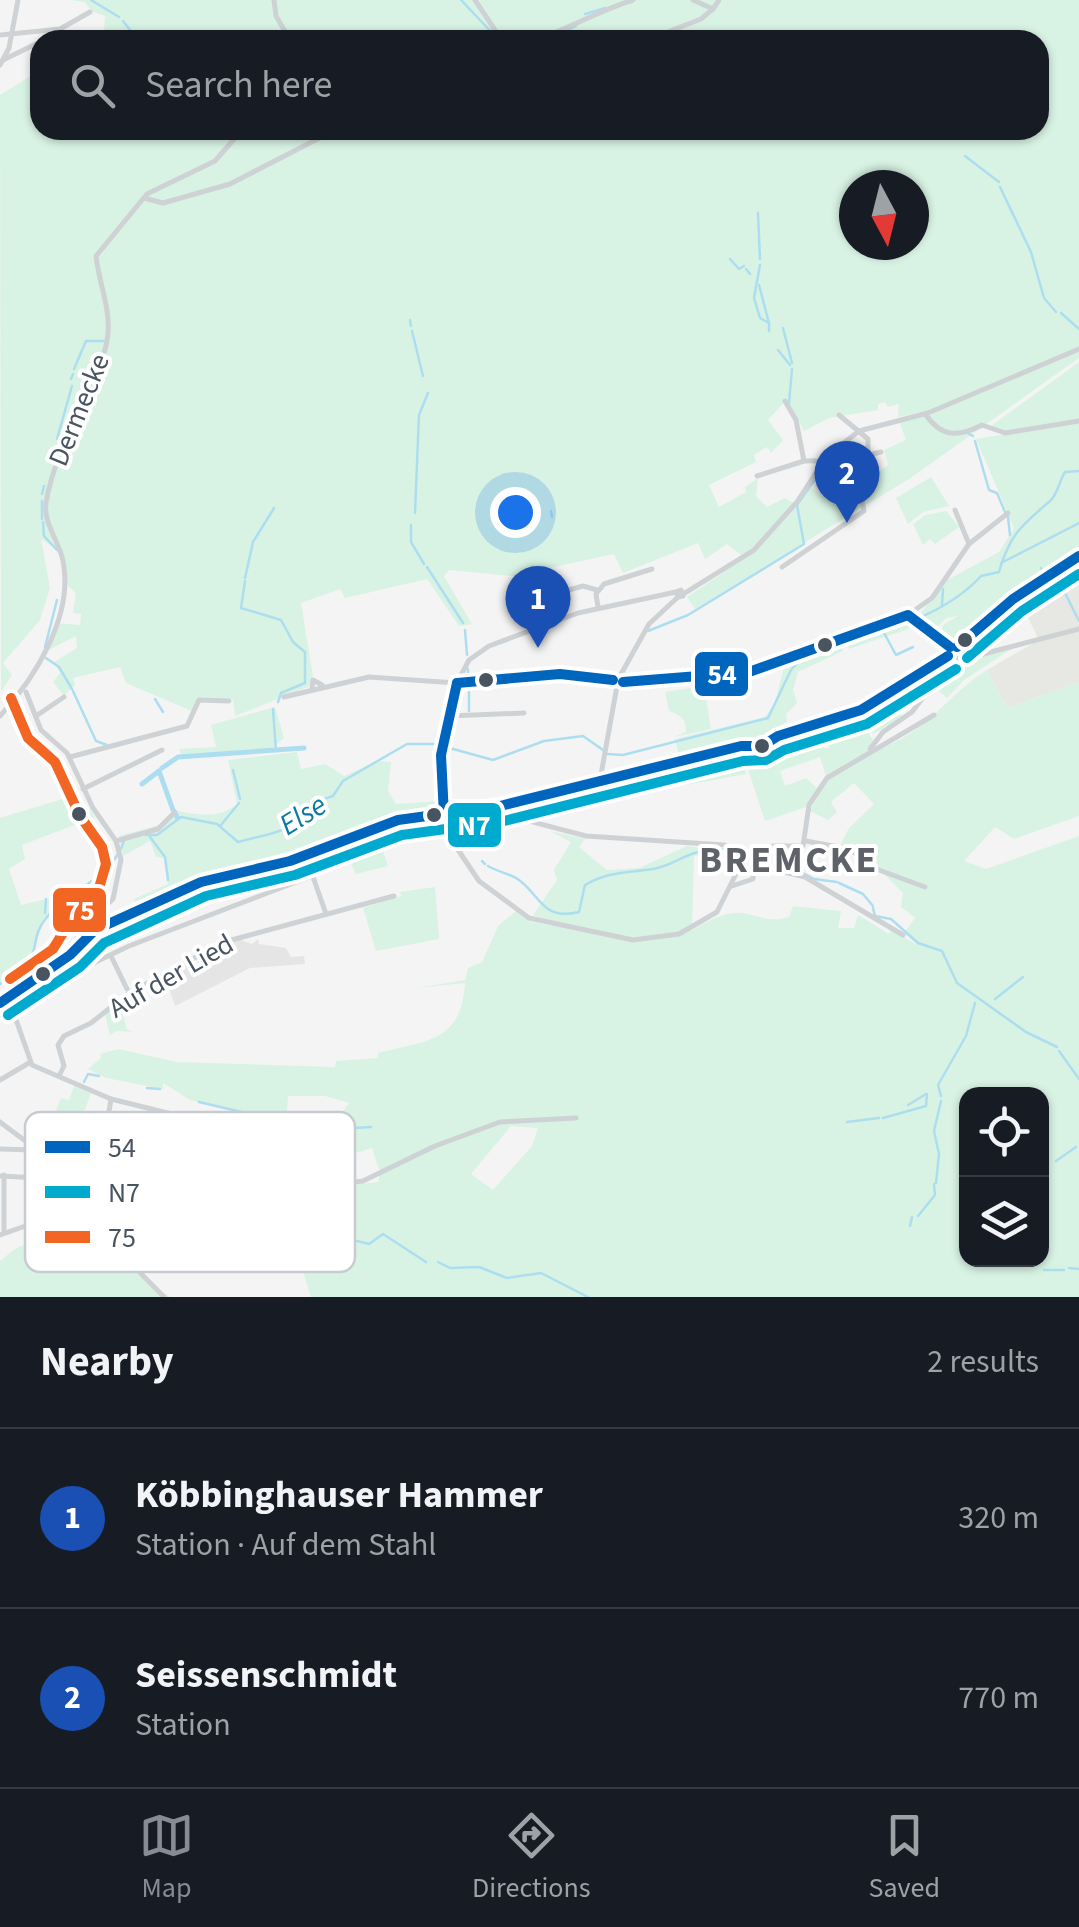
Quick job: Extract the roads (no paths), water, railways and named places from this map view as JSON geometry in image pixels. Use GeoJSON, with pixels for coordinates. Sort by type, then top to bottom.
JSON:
{"type":"FeatureCollection","features":[{"type":"Feature","properties":{"kind":"main road"},"geometry":{"type":"LineString","coordinates":[[4,1000],[64,960],[95,930],[177,892],[282,863],[370,828],[500,806],[852,714],[928,672],[955,653],[1002,608],[1079,556]]}},
{"type":"Feature","properties":{"kind":"street"},"geometry":{"type":"LineString","coordinates":[[1,62],[18,0]]}},
{"type":"Feature","properties":{"kind":"street"},"geometry":{"type":"LineString","coordinates":[[274,0],[274,11],[284,30]]}},
{"type":"Feature","properties":{"kind":"street"},"geometry":{"type":"LineString","coordinates":[[474,0],[495,30]]}},
{"type":"Feature","properties":{"kind":"street"},"geometry":{"type":"LineString","coordinates":[[568,30],[588,14],[634,0]]}},
{"type":"Feature","properties":{"kind":"street"},"geometry":{"type":"LineString","coordinates":[[693,0],[713,9]]}},
{"type":"Feature","properties":{"kind":"street"},"geometry":{"type":"LineString","coordinates":[[670,30],[701,19],[719,0]]}},
{"type":"Feature","properties":{"kind":"street"},"geometry":{"type":"LineString","coordinates":[[47,30],[90,12]]}},
{"type":"Feature","properties":{"kind":"street"},"geometry":{"type":"LineString","coordinates":[[0,35],[30,31]]}},
{"type":"Feature","properties":{"kind":"street"},"geometry":{"type":"LineString","coordinates":[[1,62],[30,47]]}},
{"type":"Feature","properties":{"kind":"street"},"geometry":{"type":"LineString","coordinates":[[144,198],[215,160],[233,140]]}},
{"type":"Feature","properties":{"kind":"street"},"geometry":{"type":"LineString","coordinates":[[144,198],[163,203],[216,189],[248,177],[280,155],[312,140]]}},
{"type":"Feature","properties":{"kind":"street","name":"Dermecke"},"geometry":{"type":"LineString","coordinates":[[25,692],[44,661],[66,586],[62,556],[46,506],[53,473],[106,347],[106,287],[96,256],[144,198]]}},
{"type":"Feature","properties":{"kind":"street"},"geometry":{"type":"LineString","coordinates":[[603,779],[602,765],[618,681],[649,624],[679,594],[748,555],[798,502],[824,461],[858,431],[925,414],[1079,349]]}},
{"type":"Feature","properties":{"kind":"street"},"geometry":{"type":"LineString","coordinates":[[785,401],[796,420],[804,462]]}},
{"type":"Feature","properties":{"kind":"street"},"geometry":{"type":"LineString","coordinates":[[925,414],[939,430],[961,435],[982,425],[1005,433],[1079,421]]}},
{"type":"Feature","properties":{"kind":"street"},"geometry":{"type":"LineString","coordinates":[[839,415],[868,439],[866,451],[849,472]]}},
{"type":"Feature","properties":{"kind":"street"},"geometry":{"type":"LineString","coordinates":[[866,451],[868,455],[880,452]]}},
{"type":"Feature","properties":{"kind":"street"},"geometry":{"type":"LineString","coordinates":[[757,476],[804,462],[824,461],[849,472],[859,486],[863,514],[782,567]]}},
{"type":"Feature","properties":{"kind":"street"},"geometry":{"type":"LineString","coordinates":[[955,510],[969,544]]}},
{"type":"Feature","properties":{"kind":"street"},"geometry":{"type":"LineString","coordinates":[[284,697],[322,685],[384,676],[457,683],[560,674],[618,681],[749,672],[911,618],[932,598],[969,544],[1008,513]]}},
{"type":"Feature","properties":{"kind":"street"},"geometry":{"type":"LineString","coordinates":[[597,590],[604,584],[652,569]]}},
{"type":"Feature","properties":{"kind":"street"},"geometry":{"type":"LineString","coordinates":[[562,592],[583,586],[597,590]]}},
{"type":"Feature","properties":{"kind":"street"},"geometry":{"type":"LineString","coordinates":[[597,590],[598,607]]}},
{"type":"Feature","properties":{"kind":"street"},"geometry":{"type":"LineString","coordinates":[[679,594],[598,607],[483,649],[469,660],[457,683],[442,746],[444,814],[451,842],[474,876],[529,918],[591,928],[628,940],[673,935],[720,910],[751,857],[772,846],[798,847],[806,841],[850,849],[879,870],[925,887]]}},
{"type":"Feature","properties":{"kind":"street"},"geometry":{"type":"LineString","coordinates":[[869,750],[882,732],[912,712],[940,674],[960,668],[955,653],[911,618]]}},
{"type":"Feature","properties":{"kind":"street"},"geometry":{"type":"LineString","coordinates":[[955,653],[1079,629]]}},
{"type":"Feature","properties":{"kind":"street"},"geometry":{"type":"LineString","coordinates":[[0,716],[25,692],[43,733],[70,761],[82,790],[116,841],[119,854],[114,899],[86,924],[64,960]]}},
{"type":"Feature","properties":{"kind":"street"},"geometry":{"type":"LineString","coordinates":[[36,716],[64,698]]}},
{"type":"Feature","properties":{"kind":"street"},"geometry":{"type":"LineString","coordinates":[[70,761],[186,726],[199,700],[229,701]]}},
{"type":"Feature","properties":{"kind":"street"},"geometry":{"type":"LineString","coordinates":[[449,716],[524,712]]}},
{"type":"Feature","properties":{"kind":"street"},"geometry":{"type":"LineString","coordinates":[[806,841],[809,805],[818,788],[869,750],[896,740],[934,716]]}},
{"type":"Feature","properties":{"kind":"street"},"geometry":{"type":"LineString","coordinates":[[82,790],[162,750]]}},
{"type":"Feature","properties":{"kind":"street"},"geometry":{"type":"LineString","coordinates":[[500,806],[506,816],[576,834],[720,845],[776,870],[805,877],[903,935]]}},
{"type":"Feature","properties":{"kind":"street"},"geometry":{"type":"LineString","coordinates":[[116,841],[158,828],[175,812]]}},
{"type":"Feature","properties":{"kind":"street"},"geometry":{"type":"LineString","coordinates":[[18,1016],[40,992],[58,980],[312,874],[370,828]]}},
{"type":"Feature","properties":{"kind":"street"},"geometry":{"type":"LineString","coordinates":[[732,886],[750,882],[751,857]]}},
{"type":"Feature","properties":{"kind":"street"},"geometry":{"type":"LineString","coordinates":[[312,874],[326,914]]}},
{"type":"Feature","properties":{"kind":"street","name":"Auf der Lied"},"geometry":{"type":"LineString","coordinates":[[59,1077],[64,1068],[60,1039],[92,1023],[128,993],[224,942],[394,896]]}},
{"type":"Feature","properties":{"kind":"street"},"geometry":{"type":"LineString","coordinates":[[111,956],[127,989]]}},
{"type":"Feature","properties":{"kind":"street"},"geometry":{"type":"LineString","coordinates":[[52,969],[58,980]]}},
{"type":"Feature","properties":{"kind":"street"},"geometry":{"type":"LineString","coordinates":[[4,1000],[18,1016],[28,1063]]}},
{"type":"Feature","properties":{"kind":"street"},"geometry":{"type":"LineString","coordinates":[[28,1063],[111,1099],[164,1112]]}},
{"type":"Feature","properties":{"kind":"street"},"geometry":{"type":"LineString","coordinates":[[0,1080],[28,1063]]}},
{"type":"Feature","properties":{"kind":"street"},"geometry":{"type":"LineString","coordinates":[[109,1112],[111,1099]]}},
{"type":"Feature","properties":{"kind":"street"},"geometry":{"type":"LineString","coordinates":[[355,1182],[380,1174],[434,1146],[500,1122],[576,1118]]}},
{"type":"Feature","properties":{"kind":"street"},"geometry":{"type":"LineString","coordinates":[[0,1122],[25,1139]]}},
{"type":"Feature","properties":{"kind":"street"},"geometry":{"type":"LineString","coordinates":[[0,1149],[25,1150]]}},
{"type":"Feature","properties":{"kind":"street"},"geometry":{"type":"LineString","coordinates":[[2,1176],[2,1233]]}},
{"type":"Feature","properties":{"kind":"street"},"geometry":{"type":"LineString","coordinates":[[140,1272],[164,1297]]}},
{"type":"Feature","properties":{"kind":"waterway"},"geometry":{"type":"LineString","coordinates":[[91,0],[119,17]]}},
{"type":"Feature","properties":{"kind":"waterway"},"geometry":{"type":"LineString","coordinates":[[461,0],[489,30]]}},
{"type":"Feature","properties":{"kind":"waterway"},"geometry":{"type":"LineString","coordinates":[[585,14],[605,8]]}},
{"type":"Feature","properties":{"kind":"waterway"},"geometry":{"type":"LineString","coordinates":[[123,21],[130,30]]}},
{"type":"Feature","properties":{"kind":"waterway"},"geometry":{"type":"LineString","coordinates":[[567,30],[576,26]]}},
{"type":"Feature","properties":{"kind":"waterway"},"geometry":{"type":"LineString","coordinates":[[965,156],[999,182]]}},
{"type":"Feature","properties":{"kind":"waterway"},"geometry":{"type":"LineString","coordinates":[[1000,187],[1031,252],[1044,298],[1056,312]]}},
{"type":"Feature","properties":{"kind":"waterway"},"geometry":{"type":"LineString","coordinates":[[758,213],[760,259]]}},
{"type":"Feature","properties":{"kind":"waterway"},"geometry":{"type":"LineString","coordinates":[[730,259],[739,269],[744,266]]}},
{"type":"Feature","properties":{"kind":"waterway"},"geometry":{"type":"LineString","coordinates":[[760,265],[754,298],[760,318],[769,323],[769,331]]}},
{"type":"Feature","properties":{"kind":"waterway"},"geometry":{"type":"LineString","coordinates":[[746,269],[750,274]]}},
{"type":"Feature","properties":{"kind":"waterway"},"geometry":{"type":"LineString","coordinates":[[759,285],[769,323]]}},
{"type":"Feature","properties":{"kind":"waterway"},"geometry":{"type":"LineString","coordinates":[[1061,313],[1079,329]]}},
{"type":"Feature","properties":{"kind":"waterway"},"geometry":{"type":"LineString","coordinates":[[410,320],[411,326]]}},
{"type":"Feature","properties":{"kind":"waterway"},"geometry":{"type":"LineString","coordinates":[[783,328],[792,363]]}},
{"type":"Feature","properties":{"kind":"waterway"},"geometry":{"type":"LineString","coordinates":[[412,331],[423,376]]}},
{"type":"Feature","properties":{"kind":"waterway","name":"Dermecke"},"geometry":{"type":"LineString","coordinates":[[74,369],[86,341],[104,341]]}},
{"type":"Feature","properties":{"kind":"waterway"},"geometry":{"type":"LineString","coordinates":[[778,350],[790,365]]}},
{"type":"Feature","properties":{"kind":"waterway"},"geometry":{"type":"LineString","coordinates":[[789,403],[792,369]]}},
{"type":"Feature","properties":{"kind":"waterway","name":"Dermecke"},"geometry":{"type":"LineString","coordinates":[[71,379],[73,374]]}},
{"type":"Feature","properties":{"kind":"waterway","name":"Dermecke"},"geometry":{"type":"LineString","coordinates":[[57,439],[72,386]]}},
{"type":"Feature","properties":{"kind":"waterway"},"geometry":{"type":"LineString","coordinates":[[415,513],[419,415],[428,393]]}},
{"type":"Feature","properties":{"kind":"waterway"},"geometry":{"type":"LineString","coordinates":[[969,434],[973,436]]}},
{"type":"Feature","properties":{"kind":"waterway"},"geometry":{"type":"LineString","coordinates":[[975,441],[989,490],[997,493],[1005,512]]}},
{"type":"Feature","properties":{"kind":"waterway"},"geometry":{"type":"LineString","coordinates":[[816,478],[821,470]]}},
{"type":"Feature","properties":{"kind":"waterway","name":"Else"},"geometry":{"type":"LineString","coordinates":[[607,754],[623,755],[768,718],[791,670],[800,660],[921,617],[964,592],[981,576],[999,572],[1018,532],[1053,498],[1065,472],[1079,471]]}},
{"type":"Feature","properties":{"kind":"waterway"},"geometry":{"type":"LineString","coordinates":[[648,631],[688,615],[804,544],[797,505],[814,481]]}},
{"type":"Feature","properties":{"kind":"waterway","name":"Dermecke"},"geometry":{"type":"LineString","coordinates":[[42,494],[44,486]]}},
{"type":"Feature","properties":{"kind":"waterway","name":"Dermecke"},"geometry":{"type":"LineString","coordinates":[[42,501],[42,519]]}},
{"type":"Feature","properties":{"kind":"waterway"},"geometry":{"type":"LineString","coordinates":[[245,578],[253,542],[274,508]]}},
{"type":"Feature","properties":{"kind":"waterway"},"geometry":{"type":"LineString","coordinates":[[551,511],[552,517]]}},
{"type":"Feature","properties":{"kind":"waterway"},"geometry":{"type":"LineString","coordinates":[[1008,517],[1010,535]]}},
{"type":"Feature","properties":{"kind":"waterway","name":"Dermecke"},"geometry":{"type":"LineString","coordinates":[[43,522],[44,536],[57,550]]}},
{"type":"Feature","properties":{"kind":"waterway"},"geometry":{"type":"LineString","coordinates":[[1001,563],[1079,523]]}},
{"type":"Feature","properties":{"kind":"waterway"},"geometry":{"type":"LineString","coordinates":[[411,525],[411,542],[424,564]]}},
{"type":"Feature","properties":{"kind":"waterway"},"geometry":{"type":"LineString","coordinates":[[427,567],[463,623]]}},
{"type":"Feature","properties":{"kind":"waterway"},"geometry":{"type":"LineString","coordinates":[[1050,577],[1064,591],[1079,621]]}},
{"type":"Feature","properties":{"kind":"waterway"},"geometry":{"type":"LineString","coordinates":[[245,581],[241,608],[281,620],[293,642],[305,652],[305,683],[281,693],[278,702]]}},
{"type":"Feature","properties":{"kind":"waterway"},"geometry":{"type":"LineString","coordinates":[[942,605],[943,589]]}},
{"type":"Feature","properties":{"kind":"waterway","name":"Dermecke"},"geometry":{"type":"LineString","coordinates":[[45,647],[57,600]]}},
{"type":"Feature","properties":{"kind":"waterway"},"geometry":{"type":"LineString","coordinates":[[465,630],[467,655]]}},
{"type":"Feature","properties":{"kind":"waterway"},"geometry":{"type":"LineString","coordinates":[[884,633],[896,655],[913,647]]}},
{"type":"Feature","properties":{"kind":"waterway","name":"Dermecke"},"geometry":{"type":"LineString","coordinates":[[46,658],[59,667],[72,689]]}},
{"type":"Feature","properties":{"kind":"waterway"},"geometry":{"type":"LineString","coordinates":[[468,669],[468,680]]}},
{"type":"Feature","properties":{"kind":"waterway"},"geometry":{"type":"LineString","coordinates":[[469,687],[469,711]]}},
{"type":"Feature","properties":{"kind":"waterway","name":"Dermecke"},"geometry":{"type":"LineString","coordinates":[[73,691],[96,741],[107,745]]}},
{"type":"Feature","properties":{"kind":"waterway"},"geometry":{"type":"LineString","coordinates":[[155,699],[163,712]]}},
{"type":"Feature","properties":{"kind":"waterway"},"geometry":{"type":"LineString","coordinates":[[273,709],[276,751]]}},
{"type":"Feature","properties":{"kind":"waterway","name":"Else"},"geometry":{"type":"LineString","coordinates":[[146,835],[157,835],[181,817],[217,824],[238,842],[281,830],[299,820],[312,803],[333,796],[343,781],[407,744],[435,744],[493,760],[544,741],[583,736],[603,750]]}},
{"type":"Feature","properties":{"kind":"waterway"},"geometry":{"type":"LineString","coordinates":[[162,768],[178,757],[304,748]]}},
{"type":"Feature","properties":{"kind":"waterway"},"geometry":{"type":"LineString","coordinates":[[233,770],[240,799]]}},
{"type":"Feature","properties":{"kind":"waterway"},"geometry":{"type":"LineString","coordinates":[[142,784],[159,771],[173,810]]}},
{"type":"Feature","properties":{"kind":"waterway"},"geometry":{"type":"LineString","coordinates":[[221,825],[239,803]]}},
{"type":"Feature","properties":{"kind":"waterway"},"geometry":{"type":"LineString","coordinates":[[150,837],[165,857],[168,880]]}},
{"type":"Feature","properties":{"kind":"waterway","name":"Else"},"geometry":{"type":"LineString","coordinates":[[0,984],[31,959],[47,917],[110,865],[124,841]]}},
{"type":"Feature","properties":{"kind":"waterway"},"geometry":{"type":"LineString","coordinates":[[715,851],[724,849]]}},
{"type":"Feature","properties":{"kind":"waterway"},"geometry":{"type":"LineString","coordinates":[[488,866],[519,880],[550,910],[567,914],[579,912],[585,885],[594,880],[660,867],[712,851]]}},
{"type":"Feature","properties":{"kind":"waterway"},"geometry":{"type":"LineString","coordinates":[[482,861],[485,864]]}},
{"type":"Feature","properties":{"kind":"waterway"},"geometry":{"type":"LineString","coordinates":[[775,867],[790,866],[814,879],[837,882]]}},
{"type":"Feature","properties":{"kind":"waterway"},"geometry":{"type":"LineString","coordinates":[[839,883],[863,894],[873,906]]}},
{"type":"Feature","properties":{"kind":"waterway"},"geometry":{"type":"LineString","coordinates":[[45,913],[46,899]]}},
{"type":"Feature","properties":{"kind":"waterway"},"geometry":{"type":"LineString","coordinates":[[873,908],[875,916],[891,919],[918,943],[942,951],[957,983],[1026,1032],[1057,1047]]}},
{"type":"Feature","properties":{"kind":"waterway"},"geometry":{"type":"LineString","coordinates":[[995,999],[1023,977]]}},
{"type":"Feature","properties":{"kind":"waterway"},"geometry":{"type":"LineString","coordinates":[[941,1096],[938,1085],[966,1036],[975,1003]]}},
{"type":"Feature","properties":{"kind":"waterway"},"geometry":{"type":"LineString","coordinates":[[1059,1051],[1079,1079]]}},
{"type":"Feature","properties":{"kind":"waterway"},"geometry":{"type":"LineString","coordinates":[[84,1082],[88,1074],[99,1076]]}},
{"type":"Feature","properties":{"kind":"waterway"},"geometry":{"type":"LineString","coordinates":[[147,1088],[160,1089]]}},
{"type":"Feature","properties":{"kind":"waterway"},"geometry":{"type":"LineString","coordinates":[[908,1105],[926,1094]]}},
{"type":"Feature","properties":{"kind":"waterway"},"geometry":{"type":"LineString","coordinates":[[883,1118],[926,1106],[927,1094]]}},
{"type":"Feature","properties":{"kind":"waterway"},"geometry":{"type":"LineString","coordinates":[[936,1183],[939,1154],[934,1131],[941,1101]]}},
{"type":"Feature","properties":{"kind":"waterway"},"geometry":{"type":"LineString","coordinates":[[199,1102],[242,1112]]}},
{"type":"Feature","properties":{"kind":"waterway"},"geometry":{"type":"LineString","coordinates":[[847,1122],[879,1118]]}},
{"type":"Feature","properties":{"kind":"waterway"},"geometry":{"type":"LineString","coordinates":[[355,1128],[371,1127]]}},
{"type":"Feature","properties":{"kind":"waterway"},"geometry":{"type":"LineString","coordinates":[[1056,1161],[1076,1147]]}},
{"type":"Feature","properties":{"kind":"waterway"},"geometry":{"type":"LineString","coordinates":[[918,1216],[935,1195],[934,1184]]}},
{"type":"Feature","properties":{"kind":"waterway"},"geometry":{"type":"LineString","coordinates":[[910,1226],[912,1217]]}},
{"type":"Feature","properties":{"kind":"waterway"},"geometry":{"type":"LineString","coordinates":[[355,1240],[369,1244],[383,1234],[426,1262]]}},
{"type":"Feature","properties":{"kind":"waterway"},"geometry":{"type":"LineString","coordinates":[[438,1262],[450,1268],[479,1267],[507,1278],[541,1273],[588,1297]]}},
{"type":"Feature","properties":{"kind":"waterway"},"geometry":{"type":"LineString","coordinates":[[1069,1268],[1079,1269]]}},
{"type":"Feature","properties":{"kind":"waterway"},"geometry":{"type":"LineString","coordinates":[[1044,1270],[1064,1270]]}},
{"type":"Feature","properties":{"kind":"place","name":"Seissenschmidt"},"geometry":{"type":"Point","coordinates":[847,523]}},
{"type":"Feature","properties":{"kind":"place","name":"Köbbinghauser Hammer"},"geometry":{"type":"Point","coordinates":[538,648]}},
{"type":"Feature","properties":{"kind":"district","name":"BREMCKE"},"geometry":{"type":"Point","coordinates":[789,860]}}]}
